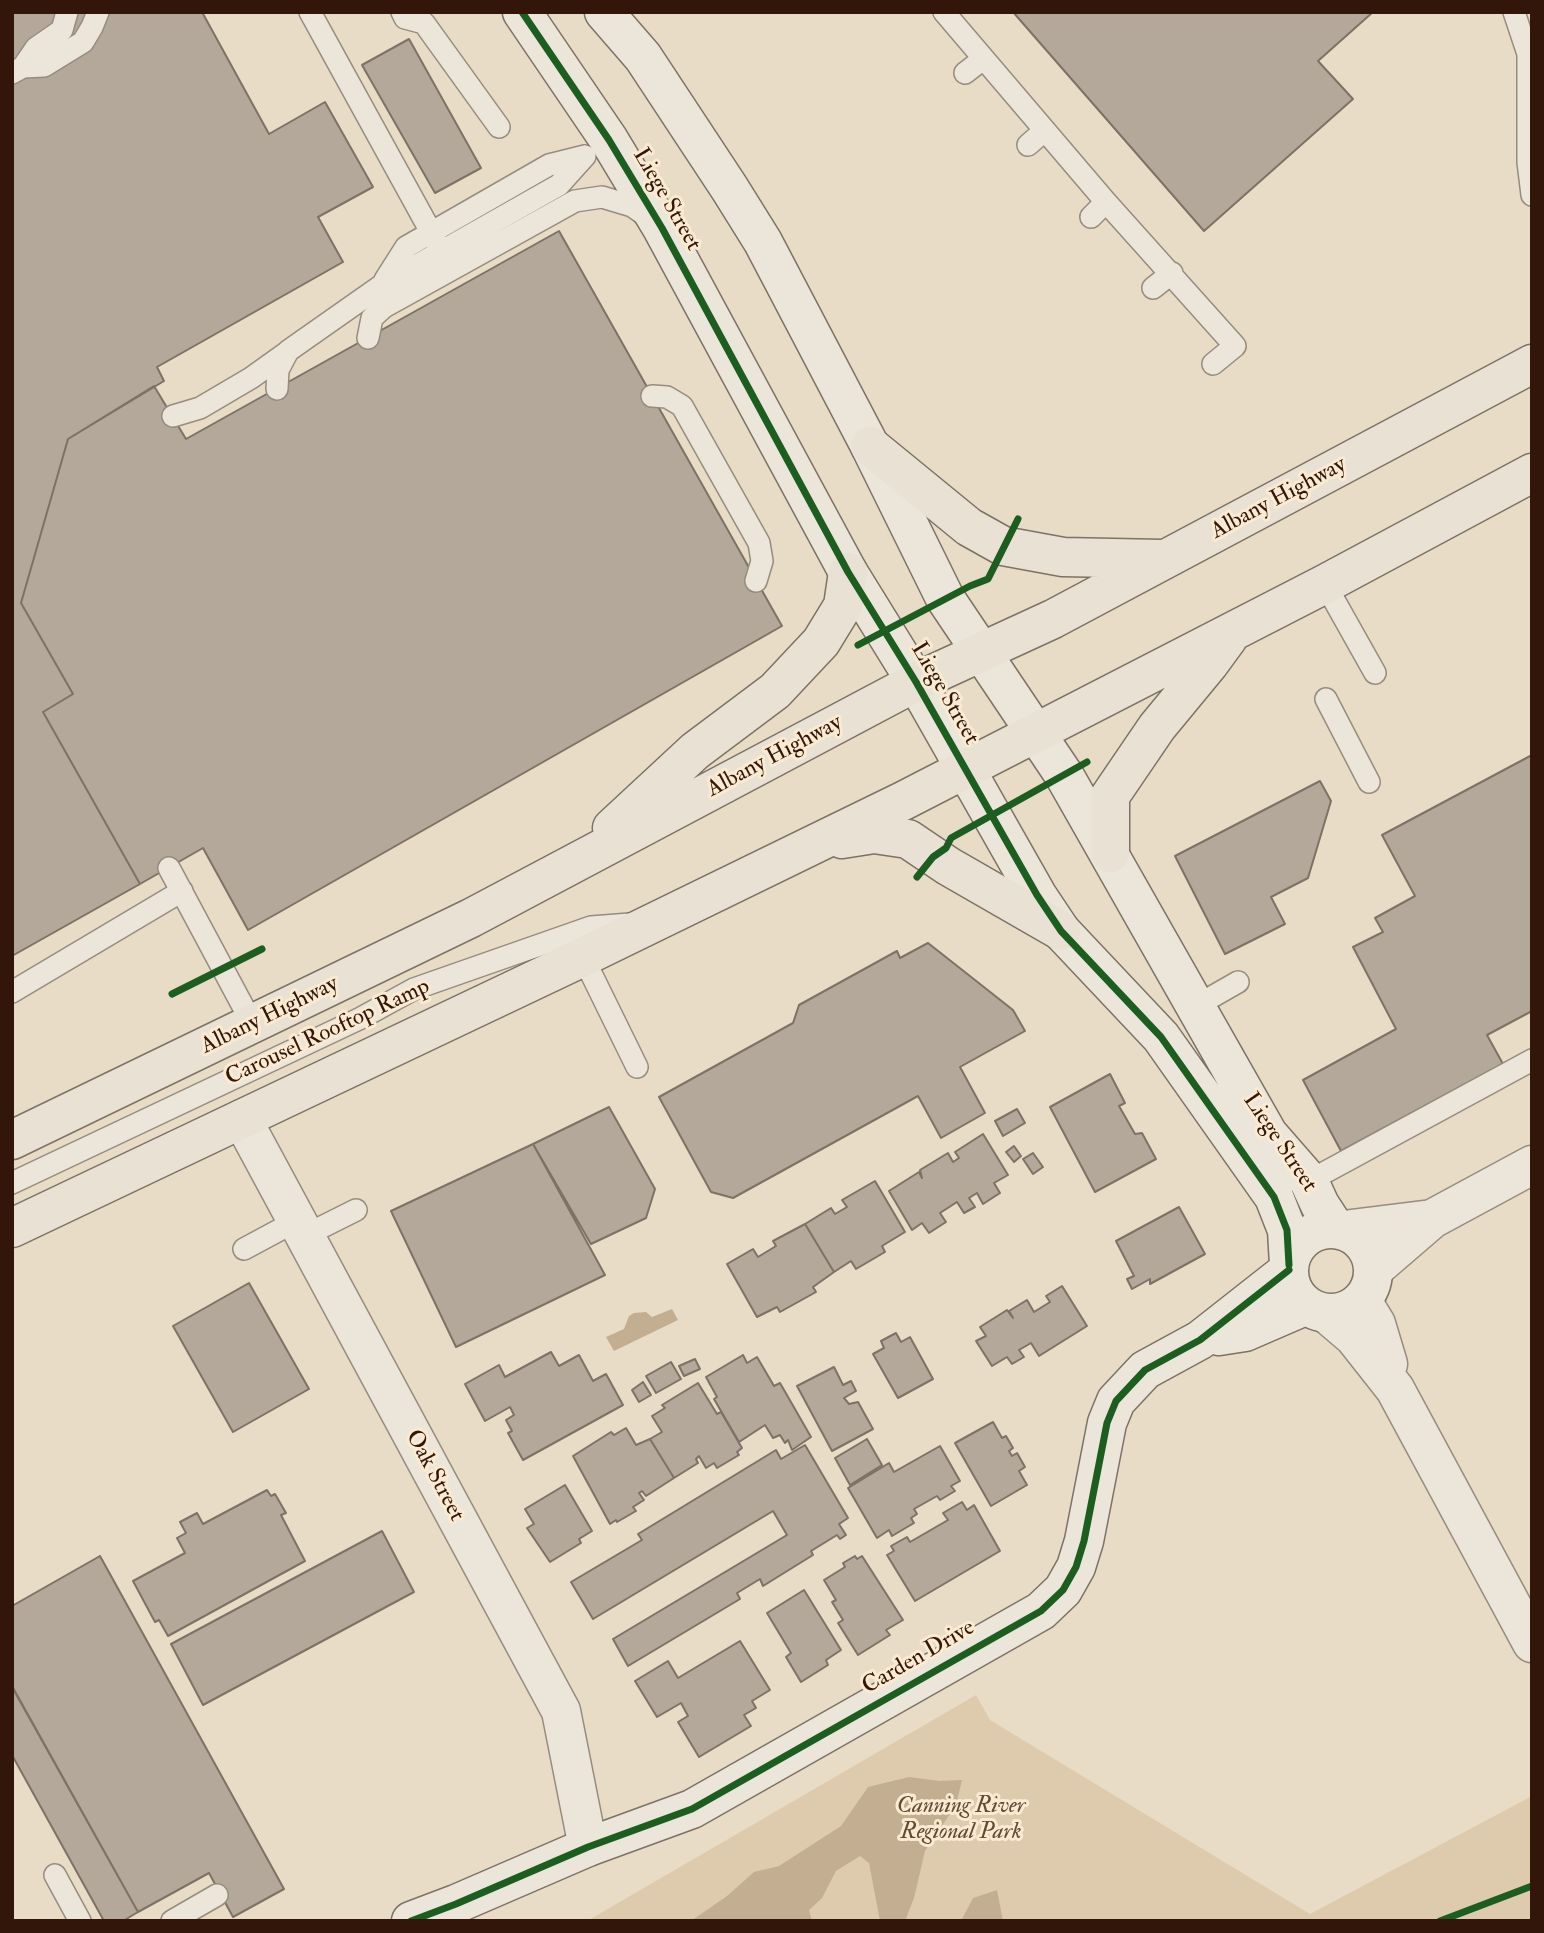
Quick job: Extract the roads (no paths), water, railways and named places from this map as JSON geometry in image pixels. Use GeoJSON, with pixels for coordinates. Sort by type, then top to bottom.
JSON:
{"type":"FeatureCollection","features":[{"type":"Feature","properties":{"kind":"highway","name":"Albany Highway"},"geometry":{"type":"LineString","coordinates":[[12,1140],[471,918],[916,682],[1024,633],[1166,559],[1529,359]]}},
{"type":"Feature","properties":{"kind":"highway"},"geometry":{"type":"LineString","coordinates":[[870,446],[969,527],[1003,546],[1063,556],[1166,559]]}},
{"type":"Feature","properties":{"kind":"highway"},"geometry":{"type":"LineString","coordinates":[[12,1228],[822,841],[1325,584],[1532,473]]}},
{"type":"Feature","properties":{"kind":"highway"},"geometry":{"type":"LineString","coordinates":[[574,863],[695,751],[775,691],[821,642],[843,606],[848,572]]}},
{"type":"Feature","properties":{"kind":"highway"},"geometry":{"type":"LineString","coordinates":[[1110,853],[1110,796],[1157,727],[1233,630]]}},
{"type":"Feature","properties":{"kind":"highway"},"geometry":{"type":"LineString","coordinates":[[822,841],[874,834],[908,839],[948,866],[1061,931]]}},
{"type":"Feature","properties":{"kind":"street","name":"Liege Street"},"geometry":{"type":"LineString","coordinates":[[522,12],[597,148],[662,228],[848,572],[916,682],[1037,895],[1061,931],[1161,1037],[1275,1197],[1287,1230],[1293,1290],[1354,1337],[1395,1389],[1532,1643]]}},
{"type":"Feature","properties":{"kind":"street","name":"Liege Street"},"geometry":{"type":"LineString","coordinates":[[604,12],[643,57],[762,242],[870,446],[945,598],[1064,775],[1268,1134],[1309,1181],[1320,1205],[1339,1229],[1359,1238],[1370,1252],[1368,1285],[1395,1389]]}},
{"type":"Feature","properties":{"kind":"street","name":"Oak Street"},"geometry":{"type":"LineString","coordinates":[[242,1119],[561,1711],[588,1847]]}},
{"type":"Feature","properties":{"kind":"street"},"geometry":{"type":"LineString","coordinates":[[1316,1310],[1346,1312],[1368,1285],[1432,1219],[1532,1165]]}},
{"type":"Feature","properties":{"kind":"street"},"geometry":{"type":"LineString","coordinates":[[1289,1267],[1298,1245],[1314,1232],[1432,1219]]}},
{"type":"Feature","properties":{"kind":"street","name":"Carden Drive"},"geometry":{"type":"LineString","coordinates":[[411,1921],[588,1847],[692,1809],[1041,1611],[1063,1590],[1076,1567],[1084,1541],[1107,1423],[1116,1401],[1145,1370],[1200,1340],[1289,1267]]}},
{"type":"Feature","properties":{"kind":"street","name":"Carden Drive"},"geometry":{"type":"LineString","coordinates":[[1200,1340],[1245,1332],[1316,1310]]}},
{"type":"Feature","properties":{"kind":"lane"},"geometry":{"type":"LineString","coordinates":[[18,70],[36,48],[62,30],[67,12]]}},
{"type":"Feature","properties":{"kind":"lane"},"geometry":{"type":"LineString","coordinates":[[18,70],[44,66],[83,42],[98,12]]}},
{"type":"Feature","properties":{"kind":"lane"},"geometry":{"type":"LineString","coordinates":[[310,12],[442,251]]}},
{"type":"Feature","properties":{"kind":"lane"},"geometry":{"type":"LineString","coordinates":[[402,12],[405,18],[424,23],[499,127]]}},
{"type":"Feature","properties":{"kind":"lane"},"geometry":{"type":"LineString","coordinates":[[944,12],[983,59],[1036,138],[1098,210],[1172,273],[1235,346],[1213,365]]}},
{"type":"Feature","properties":{"kind":"lane"},"geometry":{"type":"LineString","coordinates":[[1514,12],[1528,54],[1528,162],[1532,195]]}},
{"type":"Feature","properties":{"kind":"lane"},"geometry":{"type":"LineString","coordinates":[[965,73],[983,59]]}},
{"type":"Feature","properties":{"kind":"lane"},"geometry":{"type":"LineString","coordinates":[[382,285],[406,247],[549,165],[597,148]]}},
{"type":"Feature","properties":{"kind":"lane"},"geometry":{"type":"LineString","coordinates":[[173,416],[205,417],[251,378],[382,285],[559,185],[597,148]]}},
{"type":"Feature","properties":{"kind":"lane"},"geometry":{"type":"LineString","coordinates":[[368,338],[372,318],[384,307],[575,201],[602,197],[632,206],[662,228]]}},
{"type":"Feature","properties":{"kind":"lane"},"geometry":{"type":"LineString","coordinates":[[1153,288],[1172,273]]}},
{"type":"Feature","properties":{"kind":"lane"},"geometry":{"type":"LineString","coordinates":[[277,389],[278,370],[288,351]]}},
{"type":"Feature","properties":{"kind":"lane"},"geometry":{"type":"LineString","coordinates":[[652,396],[667,397],[681,406],[759,543],[762,561],[756,581]]}},
{"type":"Feature","properties":{"kind":"lane"},"geometry":{"type":"LineString","coordinates":[[1325,584],[1375,673]]}},
{"type":"Feature","properties":{"kind":"lane"},"geometry":{"type":"LineString","coordinates":[[1326,699],[1369,782]]}},
{"type":"Feature","properties":{"kind":"lane"},"geometry":{"type":"LineString","coordinates":[[169,869],[253,1025]]}},
{"type":"Feature","properties":{"kind":"lane"},"geometry":{"type":"LineString","coordinates":[[12,992],[182,891]]}},
{"type":"Feature","properties":{"kind":"lane","name":"Carousel Rooftop Ramp"},"geometry":{"type":"LineString","coordinates":[[12,1183],[361,1018],[414,989],[591,927],[656,921]]}},
{"type":"Feature","properties":{"kind":"lane"},"geometry":{"type":"LineString","coordinates":[[583,957],[636,1067]]}},
{"type":"Feature","properties":{"kind":"lane"},"geometry":{"type":"LineString","coordinates":[[1196,1006],[1238,982]]}},
{"type":"Feature","properties":{"kind":"lane"},"geometry":{"type":"LineString","coordinates":[[1309,1181],[1532,1060]]}},
{"type":"Feature","properties":{"kind":"lane"},"geometry":{"type":"LineString","coordinates":[[244,1249],[356,1210]]}},
{"type":"Feature","properties":{"kind":"lane"},"geometry":{"type":"LineString","coordinates":[[55,1875],[80,1921]]}},
{"type":"Feature","properties":{"kind":"lane"},"geometry":{"type":"LineString","coordinates":[[172,1921],[217,1895]]}},
{"type":"Feature","properties":{"kind":"park label","name":"Canning River Regional Park"},"geometry":{"type":"Point","coordinates":[961,1820]}}]}
